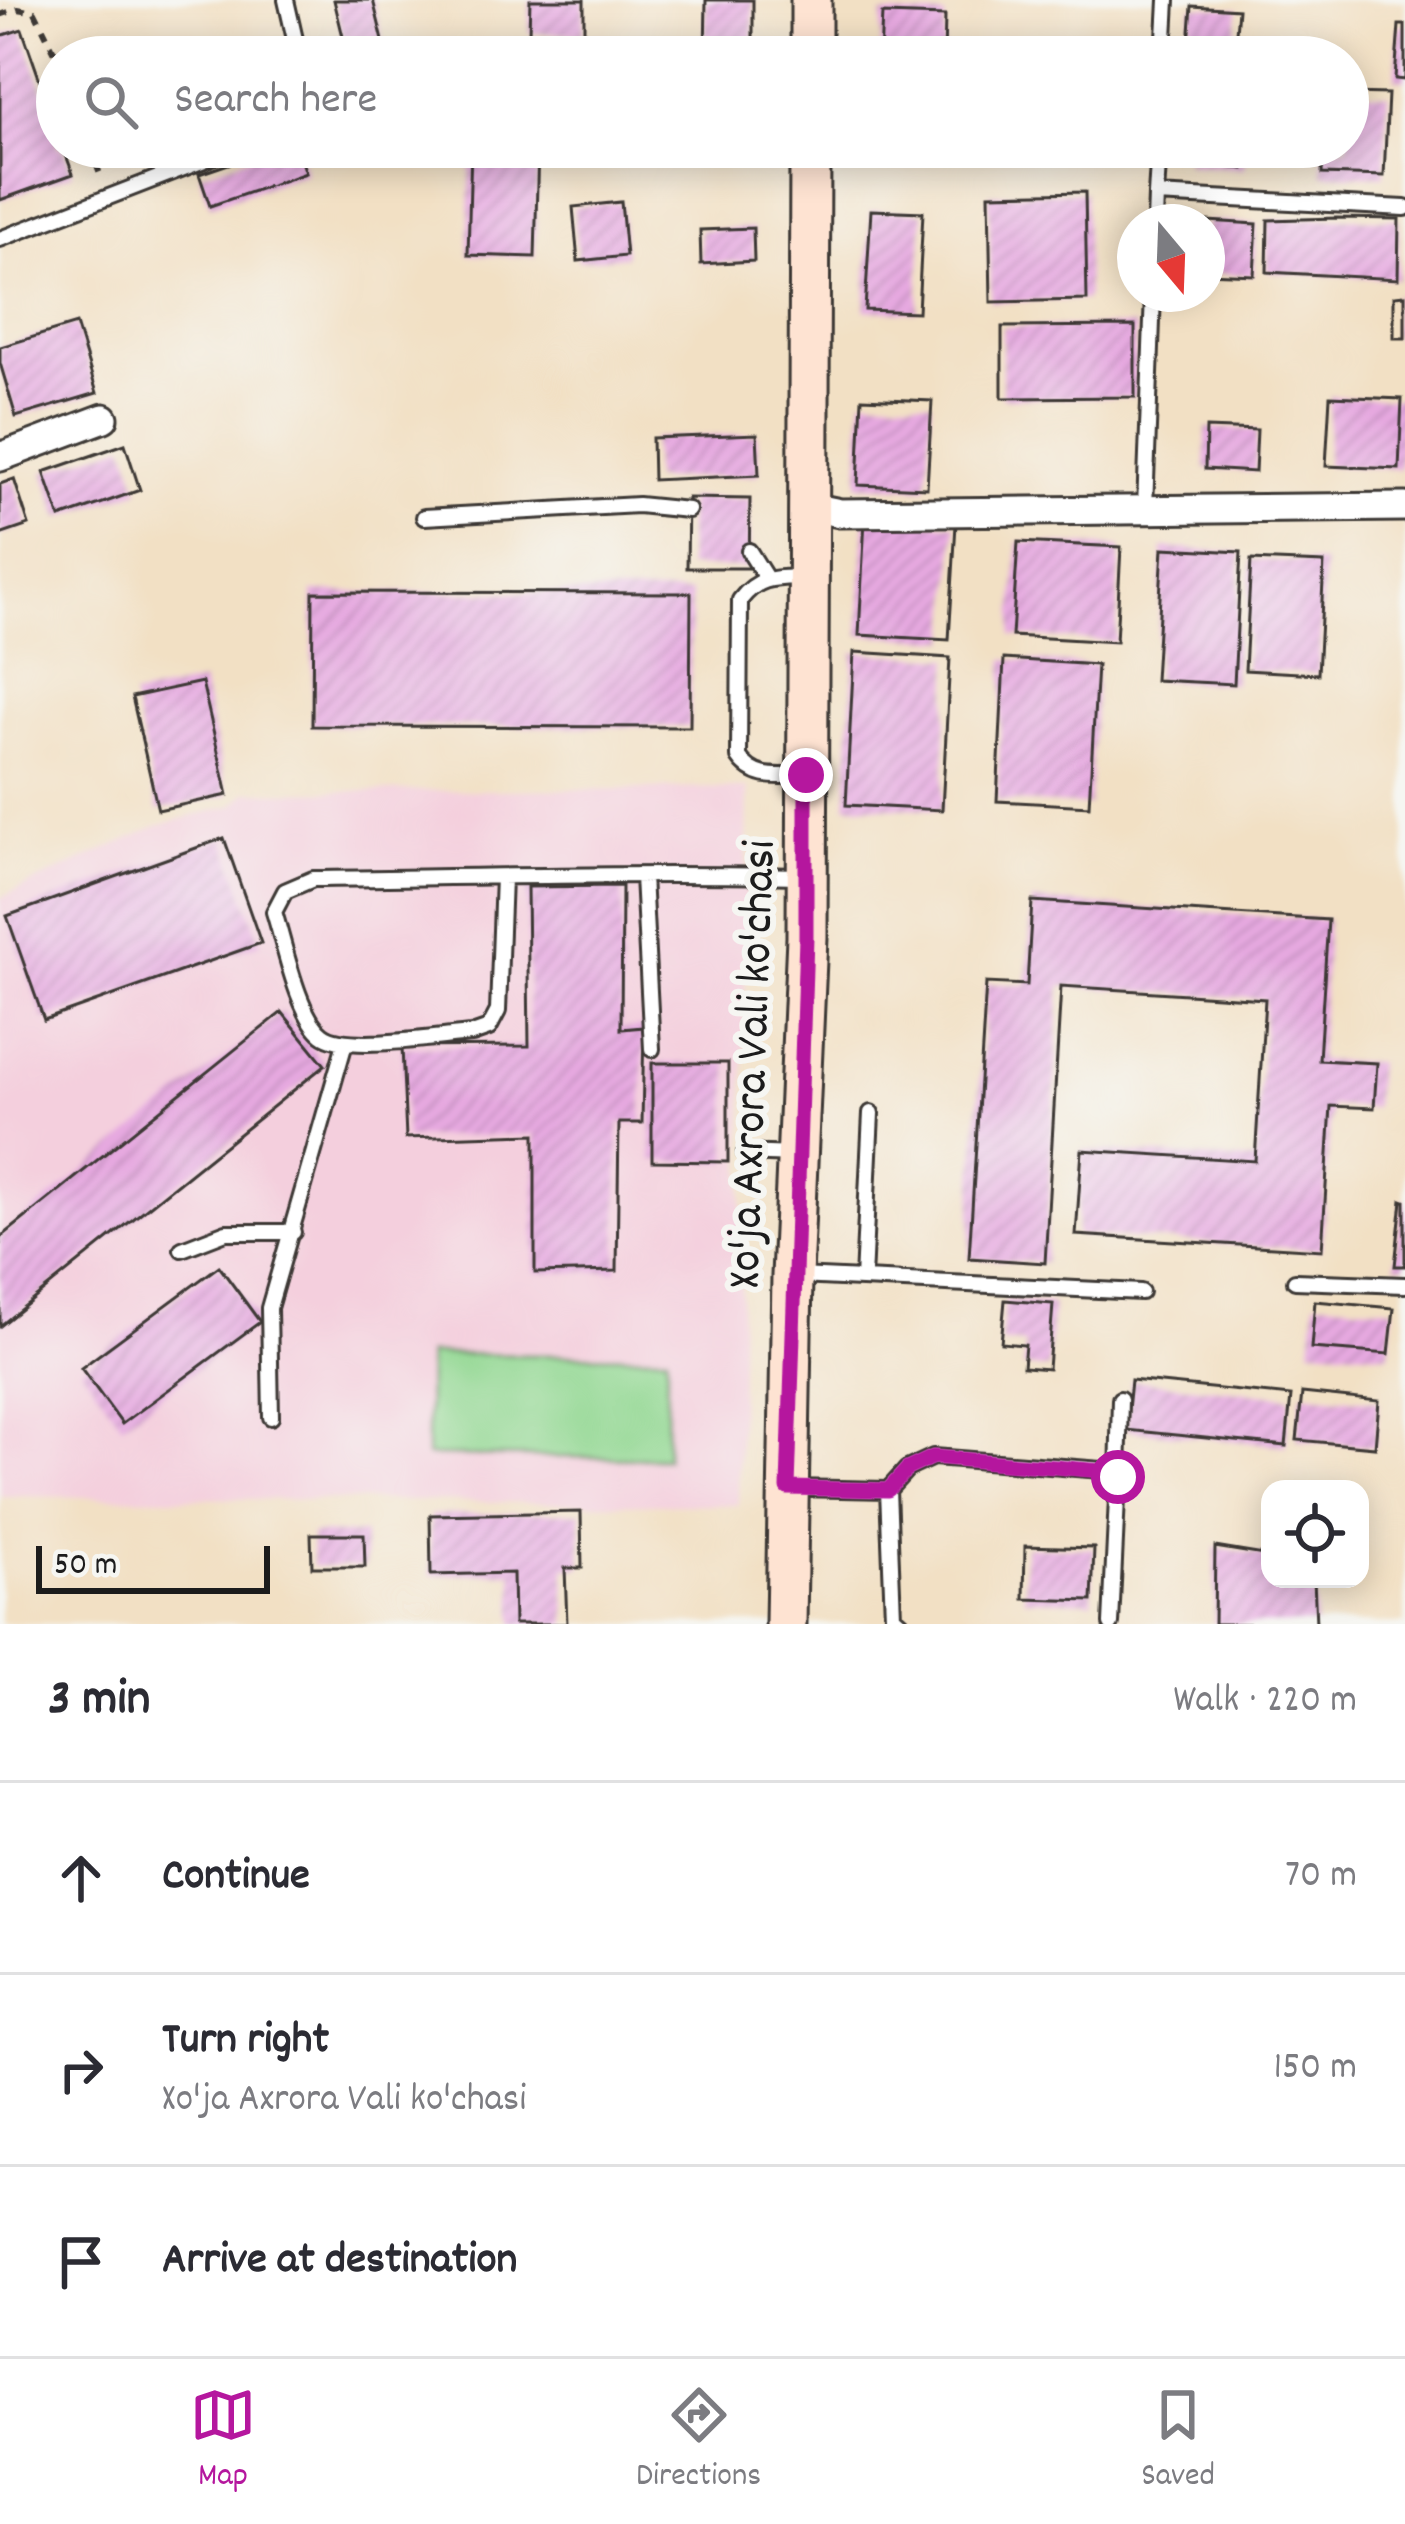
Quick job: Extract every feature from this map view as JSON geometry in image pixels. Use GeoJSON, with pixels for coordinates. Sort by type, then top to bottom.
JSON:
{"type":"FeatureCollection","features":[{"type":"Feature","properties":{"kind":"main road"},"geometry":{"type":"LineString","coordinates":[[811,0],[811,36]]}},
{"type":"Feature","properties":{"kind":"main road","name":"Xo'ja Axrora Vali ko'chasi"},"geometry":{"type":"LineString","coordinates":[[786,1624],[806,877],[810,168]]}},
{"type":"Feature","properties":{"kind":"street"},"geometry":{"type":"LineString","coordinates":[[0,457],[104,418]]}},
{"type":"Feature","properties":{"kind":"street"},"geometry":{"type":"LineString","coordinates":[[806,506],[840,513],[1405,507]]}},
{"type":"Feature","properties":{"kind":"lane"},"geometry":{"type":"LineString","coordinates":[[286,0],[294,36]]}},
{"type":"Feature","properties":{"kind":"lane"},"geometry":{"type":"LineString","coordinates":[[1165,36],[1167,0]]}},
{"type":"Feature","properties":{"kind":"lane"},"geometry":{"type":"LineString","coordinates":[[0,239],[183,168]]}},
{"type":"Feature","properties":{"kind":"lane"},"geometry":{"type":"LineString","coordinates":[[1156,204],[1158,168]]}},
{"type":"Feature","properties":{"kind":"lane"},"geometry":{"type":"LineString","coordinates":[[1156,195],[1405,208]]}},
{"type":"Feature","properties":{"kind":"lane"},"geometry":{"type":"LineString","coordinates":[[1145,508],[1152,312]]}},
{"type":"Feature","properties":{"kind":"lane"},"geometry":{"type":"LineString","coordinates":[[424,518],[638,505],[688,510]]}},
{"type":"Feature","properties":{"kind":"lane"},"geometry":{"type":"LineString","coordinates":[[749,550],[766,578]]}},
{"type":"Feature","properties":{"kind":"lane"},"geometry":{"type":"LineString","coordinates":[[806,577],[766,578],[752,584],[740,600],[739,757],[748,770],[764,776],[806,775]]}},
{"type":"Feature","properties":{"kind":"lane"},"geometry":{"type":"LineString","coordinates":[[503,877],[498,1012],[489,1028],[472,1034],[345,1043],[324,1036],[309,1018],[274,912],[285,891],[313,879],[503,877],[643,876],[806,877]]}},
{"type":"Feature","properties":{"kind":"lane"},"geometry":{"type":"LineString","coordinates":[[643,876],[652,1049]]}},
{"type":"Feature","properties":{"kind":"lane"},"geometry":{"type":"LineString","coordinates":[[271,1418],[269,1308],[345,1043]]}},
{"type":"Feature","properties":{"kind":"lane"},"geometry":{"type":"LineString","coordinates":[[863,1279],[872,1113]]}},
{"type":"Feature","properties":{"kind":"lane"},"geometry":{"type":"LineString","coordinates":[[745,1153],[799,1155]]}},
{"type":"Feature","properties":{"kind":"lane"},"geometry":{"type":"LineString","coordinates":[[182,1249],[226,1232],[293,1232]]}},
{"type":"Feature","properties":{"kind":"lane"},"geometry":{"type":"LineString","coordinates":[[792,1276],[1141,1292]]}},
{"type":"Feature","properties":{"kind":"lane"},"geometry":{"type":"LineString","coordinates":[[1294,1281],[1405,1285]]}},
{"type":"Feature","properties":{"kind":"lane"},"geometry":{"type":"LineString","coordinates":[[1111,1624],[1120,1399]]}},
{"type":"Feature","properties":{"kind":"lane"},"geometry":{"type":"LineString","coordinates":[[902,1624],[893,1616],[888,1490],[907,1469],[933,1457],[1102,1471],[1118,1477]]}},
{"type":"Feature","properties":{"kind":"lane"},"geometry":{"type":"LineString","coordinates":[[788,1488],[888,1490]]}},
{"type":"Feature","properties":{"kind":"path"},"geometry":{"type":"LineString","coordinates":[[0,15],[18,9],[34,12],[46,36]]}},
{"type":"Feature","properties":{"kind":"path"},"geometry":{"type":"LineString","coordinates":[[98,168],[108,197]]}},
{"type":"Feature","properties":{"kind":"shaded area"},"geometry":{"type":"Polygon","coordinates":[[[748,788],[738,1505],[0,1496],[0,898],[159,825],[234,805],[247,792],[748,788]]]}},
{"type":"Feature","properties":{"kind":"green space"},"geometry":{"type":"Polygon","coordinates":[[[428,1354],[667,1356],[666,1458],[427,1456],[428,1354]]]}},
{"type":"Feature","properties":{"kind":"building"},"geometry":{"type":"Polygon","coordinates":[[[334,0],[373,0],[382,36],[343,36],[334,0]]]}},
{"type":"Feature","properties":{"kind":"building"},"geometry":{"type":"Polygon","coordinates":[[[530,0],[584,0],[584,34],[529,33],[530,0]]]}},
{"type":"Feature","properties":{"kind":"building"},"geometry":{"type":"Polygon","coordinates":[[[706,0],[753,0],[753,36],[705,36],[706,0]]]}},
{"type":"Feature","properties":{"kind":"building"},"geometry":{"type":"Polygon","coordinates":[[[1192,6],[1238,9],[1236,36],[1190,36],[1192,6]]]}},
{"type":"Feature","properties":{"kind":"building"},"geometry":{"type":"Polygon","coordinates":[[[882,14],[945,16],[945,36],[881,36],[882,14]]]}},
{"type":"Feature","properties":{"kind":"building"},"geometry":{"type":"Polygon","coordinates":[[[1399,25],[1405,25],[1405,80],[1395,79],[1399,25]]]}},
{"type":"Feature","properties":{"kind":"building"},"geometry":{"type":"Polygon","coordinates":[[[22,29],[36,69],[36,168],[71,168],[73,174],[0,200],[0,36],[22,29]]]}},
{"type":"Feature","properties":{"kind":"building"},"geometry":{"type":"Polygon","coordinates":[[[1369,94],[1388,94],[1384,176],[1322,174],[1322,168],[1369,168],[1369,94]]]}},
{"type":"Feature","properties":{"kind":"building"},"geometry":{"type":"Polygon","coordinates":[[[217,168],[304,168],[306,173],[210,206],[199,174],[217,168]]]}},
{"type":"Feature","properties":{"kind":"building"},"geometry":{"type":"Polygon","coordinates":[[[470,168],[537,168],[535,257],[468,255],[470,168]]]}},
{"type":"Feature","properties":{"kind":"building"},"geometry":{"type":"Polygon","coordinates":[[[1085,192],[1087,300],[991,302],[989,194],[1085,192]]]}},
{"type":"Feature","properties":{"kind":"building"},"geometry":{"type":"Polygon","coordinates":[[[621,202],[626,256],[578,261],[573,207],[621,202]]]}},
{"type":"Feature","properties":{"kind":"building"},"geometry":{"type":"Polygon","coordinates":[[[871,210],[923,212],[918,312],[865,310],[871,210]]]}},
{"type":"Feature","properties":{"kind":"building"},"geometry":{"type":"Polygon","coordinates":[[[1399,219],[1398,279],[1267,272],[1268,220],[1399,219]]]}},
{"type":"Feature","properties":{"kind":"building"},"geometry":{"type":"Polygon","coordinates":[[[1225,222],[1257,224],[1254,275],[1225,274],[1225,222]]]}},
{"type":"Feature","properties":{"kind":"building"},"geometry":{"type":"Polygon","coordinates":[[[753,228],[754,261],[701,264],[700,230],[753,228]]]}},
{"type":"Feature","properties":{"kind":"building"},"geometry":{"type":"Polygon","coordinates":[[[1405,295],[1405,338],[1394,338],[1394,296],[1405,295]]]}},
{"type":"Feature","properties":{"kind":"building"},"geometry":{"type":"Polygon","coordinates":[[[76,324],[97,393],[16,417],[0,347],[76,324]]]}},
{"type":"Feature","properties":{"kind":"building"},"geometry":{"type":"Polygon","coordinates":[[[1135,326],[1135,397],[1002,398],[1002,327],[1135,326]]]}},
{"type":"Feature","properties":{"kind":"building"},"geometry":{"type":"Polygon","coordinates":[[[1330,396],[1402,399],[1399,469],[1326,466],[1330,396]]]}},
{"type":"Feature","properties":{"kind":"building"},"geometry":{"type":"Polygon","coordinates":[[[862,398],[932,401],[927,488],[858,485],[862,398]]]}},
{"type":"Feature","properties":{"kind":"building"},"geometry":{"type":"Polygon","coordinates":[[[1206,428],[1257,430],[1255,472],[1205,469],[1206,428]]]}},
{"type":"Feature","properties":{"kind":"building"},"geometry":{"type":"Polygon","coordinates":[[[757,434],[759,475],[653,480],[652,438],[757,434]]]}},
{"type":"Feature","properties":{"kind":"building"},"geometry":{"type":"Polygon","coordinates":[[[125,444],[140,490],[60,518],[44,472],[125,444]]]}},
{"type":"Feature","properties":{"kind":"building"},"geometry":{"type":"Polygon","coordinates":[[[14,479],[29,525],[0,535],[0,484],[14,479]]]}},
{"type":"Feature","properties":{"kind":"building"},"geometry":{"type":"Polygon","coordinates":[[[688,498],[750,499],[749,568],[687,568],[688,498]]]}},
{"type":"Feature","properties":{"kind":"building"},"geometry":{"type":"Polygon","coordinates":[[[865,519],[956,524],[949,640],[859,635],[865,519]]]}},
{"type":"Feature","properties":{"kind":"building"},"geometry":{"type":"Polygon","coordinates":[[[1018,542],[1121,547],[1116,642],[1012,636],[1018,542]]]}},
{"type":"Feature","properties":{"kind":"building"},"geometry":{"type":"Polygon","coordinates":[[[1163,548],[1241,552],[1234,684],[1155,680],[1163,548]]]}},
{"type":"Feature","properties":{"kind":"building"},"geometry":{"type":"Polygon","coordinates":[[[1251,560],[1324,563],[1318,674],[1245,670],[1251,560]]]}},
{"type":"Feature","properties":{"kind":"building"},"geometry":{"type":"Polygon","coordinates":[[[313,592],[691,593],[690,727],[312,726],[313,592]]]}},
{"type":"Feature","properties":{"kind":"building"},"geometry":{"type":"Polygon","coordinates":[[[854,652],[950,658],[942,810],[846,805],[854,652]]]}},
{"type":"Feature","properties":{"kind":"building"},"geometry":{"type":"Polygon","coordinates":[[[1004,659],[1097,665],[1089,806],[997,801],[1004,659]]]}},
{"type":"Feature","properties":{"kind":"building"},"geometry":{"type":"Polygon","coordinates":[[[202,682],[228,795],[158,810],[132,697],[202,682]]]}},
{"type":"Feature","properties":{"kind":"building"},"geometry":{"type":"Polygon","coordinates":[[[224,838],[261,943],[44,1020],[7,916],[224,838]]]}},
{"type":"Feature","properties":{"kind":"building"},"geometry":{"type":"Polygon","coordinates":[[[622,886],[621,1029],[644,1027],[642,1123],[619,1123],[617,1271],[535,1273],[535,1134],[406,1138],[402,1047],[529,1046],[527,887],[622,886]]]}},
{"type":"Feature","properties":{"kind":"building"},"geometry":{"type":"Polygon","coordinates":[[[1032,901],[1328,920],[1319,1060],[1377,1063],[1374,1108],[1331,1106],[1322,1250],[1076,1235],[1082,1150],[1255,1161],[1265,999],[1061,986],[1045,1263],[969,1258],[986,983],[1027,985],[1032,901]]]}},
{"type":"Feature","properties":{"kind":"building"},"geometry":{"type":"Polygon","coordinates":[[[282,1012],[325,1065],[0,1326],[0,1238],[282,1012]]]}},
{"type":"Feature","properties":{"kind":"building"},"geometry":{"type":"Polygon","coordinates":[[[652,1063],[728,1063],[728,1162],[652,1161],[652,1063]]]}},
{"type":"Feature","properties":{"kind":"building"},"geometry":{"type":"Polygon","coordinates":[[[1402,1200],[1405,1266],[1395,1266],[1402,1200]]]}},
{"type":"Feature","properties":{"kind":"building"},"geometry":{"type":"Polygon","coordinates":[[[219,1266],[260,1322],[122,1424],[81,1368],[219,1266]]]}},
{"type":"Feature","properties":{"kind":"building"},"geometry":{"type":"Polygon","coordinates":[[[1005,1300],[1053,1304],[1048,1369],[1023,1367],[1025,1345],[1001,1343],[1005,1300]]]}},
{"type":"Feature","properties":{"kind":"building"},"geometry":{"type":"Polygon","coordinates":[[[1315,1301],[1394,1308],[1389,1354],[1311,1348],[1315,1301]]]}},
{"type":"Feature","properties":{"kind":"building"},"geometry":{"type":"Polygon","coordinates":[[[1131,1380],[1291,1396],[1286,1446],[1126,1430],[1131,1380]]]}},
{"type":"Feature","properties":{"kind":"building"},"geometry":{"type":"Polygon","coordinates":[[[1302,1393],[1379,1401],[1375,1447],[1297,1440],[1302,1393]]]}},
{"type":"Feature","properties":{"kind":"building"},"geometry":{"type":"Polygon","coordinates":[[[581,1512],[582,1568],[565,1568],[567,1624],[514,1624],[513,1573],[431,1575],[430,1515],[581,1512]]]}},
{"type":"Feature","properties":{"kind":"building"},"geometry":{"type":"Polygon","coordinates":[[[311,1534],[364,1534],[365,1567],[312,1567],[311,1534]]]}},
{"type":"Feature","properties":{"kind":"building"},"geometry":{"type":"Polygon","coordinates":[[[1025,1546],[1094,1548],[1092,1601],[1024,1599],[1025,1546]]]}},
{"type":"Feature","properties":{"kind":"building"},"geometry":{"type":"Polygon","coordinates":[[[1215,1547],[1261,1555],[1261,1588],[1314,1588],[1316,1624],[1214,1624],[1215,1547]]]}},
{"type":"Feature","properties":{"kind":"route"},"geometry":{"type":"LineString","coordinates":[[806,775],[806,937],[788,1488],[888,1490],[907,1469],[933,1457],[1102,1471],[1118,1477]]}}]}
